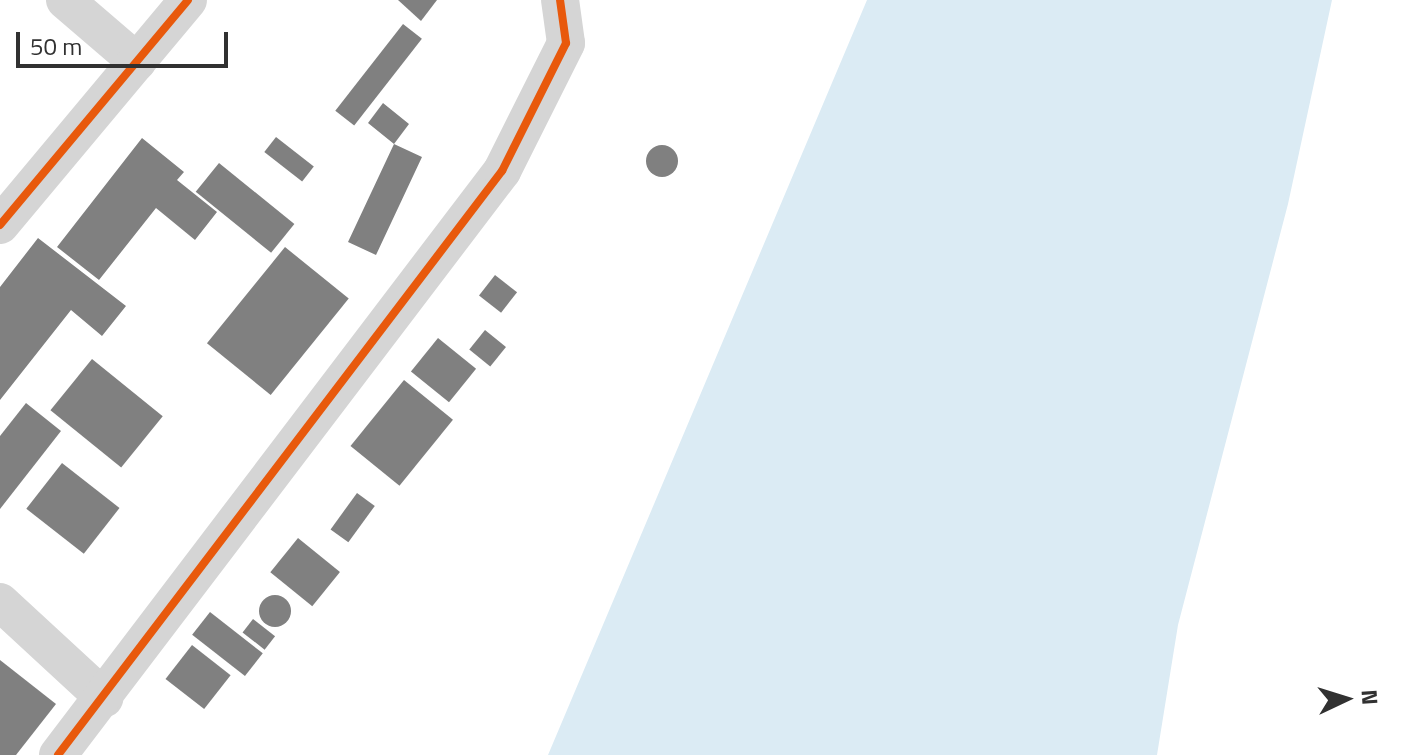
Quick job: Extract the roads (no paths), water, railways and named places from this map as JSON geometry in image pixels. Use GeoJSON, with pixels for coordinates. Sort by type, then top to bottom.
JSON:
{"type":"FeatureCollection","features":[{"type":"Feature","properties":{"kind":"street"},"geometry":{"type":"LineString","coordinates":[[65,0],[137,62]]}},
{"type":"Feature","properties":{"kind":"street"},"geometry":{"type":"LineString","coordinates":[[0,225],[188,0]]}},
{"type":"Feature","properties":{"kind":"street"},"geometry":{"type":"LineString","coordinates":[[58,755],[502,171],[566,43],[560,0]]}},
{"type":"Feature","properties":{"kind":"street"},"geometry":{"type":"LineString","coordinates":[[0,602],[104,698]]}}]}
